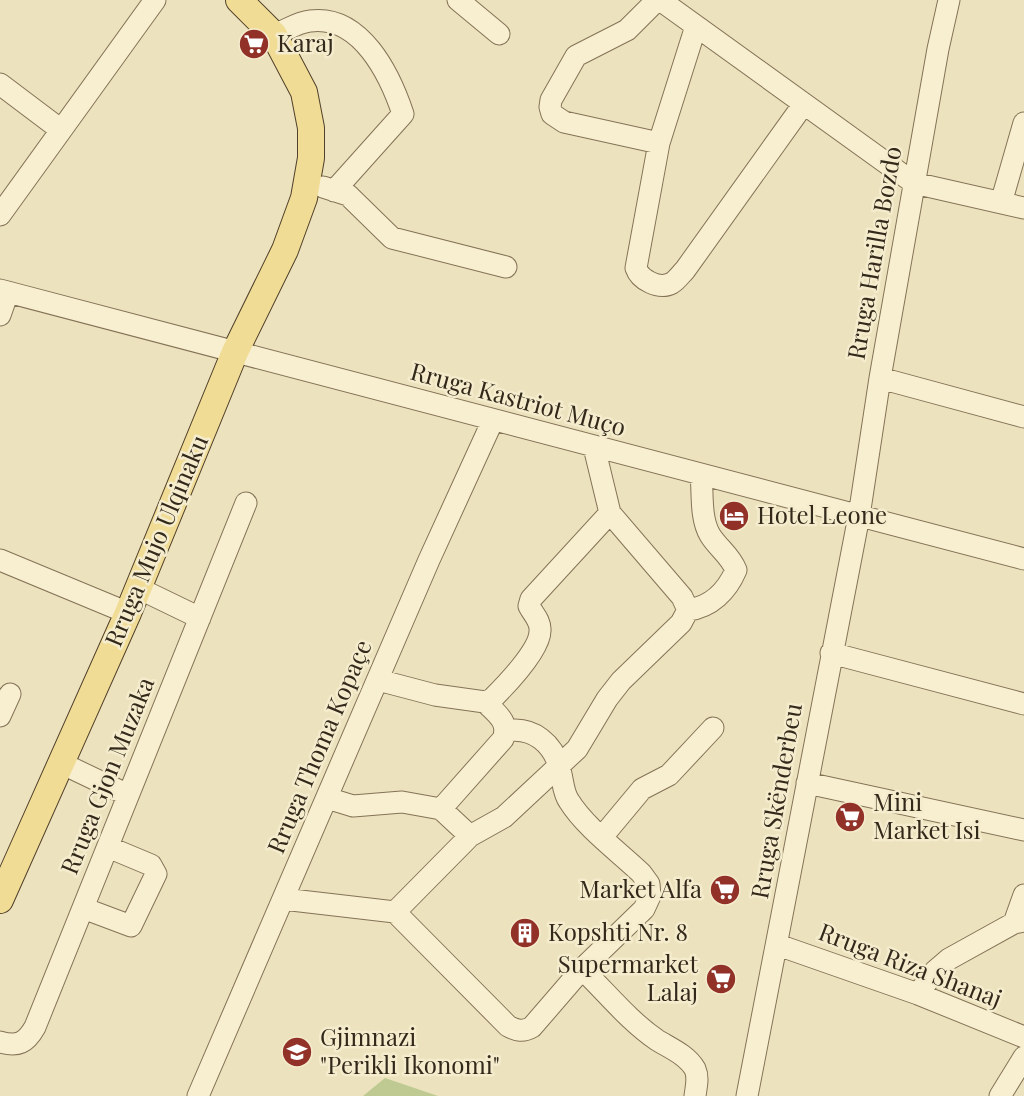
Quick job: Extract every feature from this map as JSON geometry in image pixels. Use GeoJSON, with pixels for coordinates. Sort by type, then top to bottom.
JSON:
{"type":"FeatureCollection","features":[{"type":"Feature","properties":{"kind":"main road","name":"Rruga Mujo Ulqinaku"},"geometry":{"type":"LineString","coordinates":[[0,900],[128,613],[235,352],[285,250],[308,181],[311,158],[308,108],[297,76],[274,35],[239,0]]}},
{"type":"Feature","properties":{"kind":"street"},"geometry":{"type":"LineString","coordinates":[[0,215],[155,0]]}},
{"type":"Feature","properties":{"kind":"street"},"geometry":{"type":"LineString","coordinates":[[458,0],[499,34]]}},
{"type":"Feature","properties":{"kind":"street"},"geometry":{"type":"LineString","coordinates":[[660,143],[564,122],[552,114],[550,107],[566,71],[576,57],[627,30],[658,0],[914,183],[1024,208]]}},
{"type":"Feature","properties":{"kind":"street","name":"Rruga Harilla Bozdo"},"geometry":{"type":"LineString","coordinates":[[859,516],[914,183],[949,0]]}},
{"type":"Feature","properties":{"kind":"street"},"geometry":{"type":"LineString","coordinates":[[274,35],[309,21],[327,22],[341,27],[359,37],[379,61],[397,97],[403,114],[334,191]]}},
{"type":"Feature","properties":{"kind":"street"},"geometry":{"type":"LineString","coordinates":[[696,26],[660,143],[636,268],[645,280],[665,286],[685,270],[803,105]]}},
{"type":"Feature","properties":{"kind":"street"},"geometry":{"type":"LineString","coordinates":[[0,84],[61,130]]}},
{"type":"Feature","properties":{"kind":"street"},"geometry":{"type":"LineString","coordinates":[[1001,203],[1024,123]]}},
{"type":"Feature","properties":{"kind":"street"},"geometry":{"type":"LineString","coordinates":[[308,181],[348,195],[392,238],[506,267]]}},
{"type":"Feature","properties":{"kind":"street"},"geometry":{"type":"LineString","coordinates":[[0,315],[4,291]]}},
{"type":"Feature","properties":{"kind":"street","name":"Rruga Kastriot Muço"},"geometry":{"type":"LineString","coordinates":[[4,291],[1024,559]]}},
{"type":"Feature","properties":{"kind":"street"},"geometry":{"type":"LineString","coordinates":[[880,378],[1024,417]]}},
{"type":"Feature","properties":{"kind":"street","name":"Rruga Thoma Kopaçe"},"geometry":{"type":"LineString","coordinates":[[198,1096],[377,680],[493,420]]}},
{"type":"Feature","properties":{"kind":"street"},"geometry":{"type":"LineString","coordinates":[[594,447],[610,513],[682,597],[688,610]]}},
{"type":"Feature","properties":{"kind":"street"},"geometry":{"type":"LineString","coordinates":[[688,610],[702,608],[713,602],[736,570],[732,559],[710,535],[704,521],[701,475]]}},
{"type":"Feature","properties":{"kind":"street","name":"Rruga Gjon Muzaka"},"geometry":{"type":"LineString","coordinates":[[0,1042],[15,1046],[27,1040],[35,1027],[246,503]]}},
{"type":"Feature","properties":{"kind":"street"},"geometry":{"type":"LineString","coordinates":[[485,702],[497,694],[537,642],[541,629],[529,606],[531,598],[610,513]]}},
{"type":"Feature","properties":{"kind":"street","name":"Rruga Skënderbeu"},"geometry":{"type":"LineString","coordinates":[[747,1096],[859,516]]}},
{"type":"Feature","properties":{"kind":"street"},"geometry":{"type":"LineString","coordinates":[[0,560],[128,613]]}},
{"type":"Feature","properties":{"kind":"street"},"geometry":{"type":"LineString","coordinates":[[138,588],[200,618]]}},
{"type":"Feature","properties":{"kind":"street"},"geometry":{"type":"LineString","coordinates":[[395,912],[470,836],[505,817],[578,749],[607,699],[621,681],[681,623],[688,610]]}},
{"type":"Feature","properties":{"kind":"street"},"geometry":{"type":"LineString","coordinates":[[831,653],[1024,704]]}},
{"type":"Feature","properties":{"kind":"street"},"geometry":{"type":"LineString","coordinates":[[377,680],[435,695],[485,702],[505,724],[503,739],[441,808]]}},
{"type":"Feature","properties":{"kind":"street"},"geometry":{"type":"LineString","coordinates":[[0,716],[10,694]]}},
{"type":"Feature","properties":{"kind":"street"},"geometry":{"type":"LineString","coordinates":[[602,837],[642,789],[670,775],[713,728]]}},
{"type":"Feature","properties":{"kind":"street"},"geometry":{"type":"LineString","coordinates":[[283,899],[395,912],[508,1026],[516,1031],[532,1027],[582,969],[644,909],[650,896],[649,884],[567,799],[560,766],[550,748],[533,733],[519,729],[506,731]]}},
{"type":"Feature","properties":{"kind":"street"},"geometry":{"type":"LineString","coordinates":[[61,762],[128,796]]}},
{"type":"Feature","properties":{"kind":"street"},"geometry":{"type":"LineString","coordinates":[[807,783],[1024,830]]}},
{"type":"Feature","properties":{"kind":"street"},"geometry":{"type":"LineString","coordinates":[[327,798],[353,806],[402,802],[441,808],[470,836]]}},
{"type":"Feature","properties":{"kind":"street"},"geometry":{"type":"LineString","coordinates":[[83,908],[131,926],[156,874],[151,865],[108,846]]}},
{"type":"Feature","properties":{"kind":"street"},"geometry":{"type":"LineString","coordinates":[[918,995],[935,971],[949,959],[1019,922],[1024,895]]}},
{"type":"Feature","properties":{"kind":"street","name":"Rruga Riza Shanaj"},"geometry":{"type":"LineString","coordinates":[[778,945],[918,995],[1024,1037]]}},
{"type":"Feature","properties":{"kind":"street"},"geometry":{"type":"LineString","coordinates":[[582,969],[632,1018],[659,1041],[668,1044],[694,1068],[697,1076],[695,1096]]}},
{"type":"Feature","properties":{"kind":"street"},"geometry":{"type":"LineString","coordinates":[[1000,1096],[1024,1057]]}},
{"type":"Feature","properties":{"kind":"green space"},"geometry":{"type":"Polygon","coordinates":[[[385,1078],[438,1096],[363,1096],[385,1078]]]}},
{"type":"Feature","properties":{"kind":"place","name":"Karaj"},"geometry":{"type":"Point","coordinates":[254,44]}},
{"type":"Feature","properties":{"kind":"place","name":"Hotel Leone"},"geometry":{"type":"Point","coordinates":[734,516]}},
{"type":"Feature","properties":{"kind":"place","name":"Mini Market Isi"},"geometry":{"type":"Point","coordinates":[850,817]}},
{"type":"Feature","properties":{"kind":"place","name":"Market Alfa"},"geometry":{"type":"Point","coordinates":[725,890]}},
{"type":"Feature","properties":{"kind":"place","name":"Kopshti Nr. 8"},"geometry":{"type":"Point","coordinates":[525,933]}},
{"type":"Feature","properties":{"kind":"place","name":"Supermarket Lalaj"},"geometry":{"type":"Point","coordinates":[721,979]}},
{"type":"Feature","properties":{"kind":"place","name":"Gjimnazi \"Perikli Ikonomi\""},"geometry":{"type":"Point","coordinates":[297,1052]}}]}
